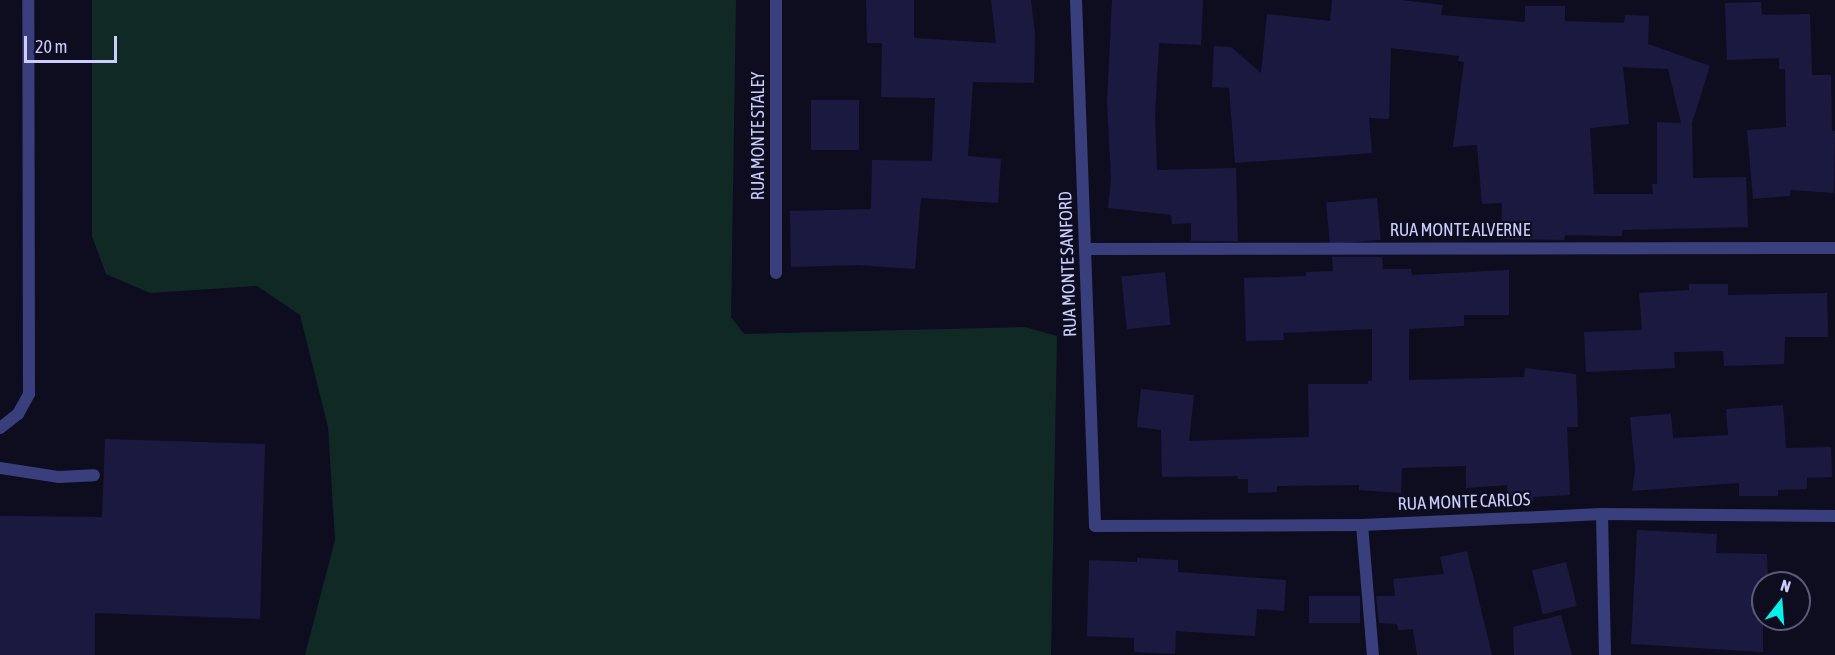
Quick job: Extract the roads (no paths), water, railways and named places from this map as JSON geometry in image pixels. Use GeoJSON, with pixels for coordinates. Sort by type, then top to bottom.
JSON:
{"type":"FeatureCollection","features":[{"type":"Feature","properties":{"kind":"street"},"geometry":{"type":"LineString","coordinates":[[0,428],[18,414],[29,394],[28,0]]}},
{"type":"Feature","properties":{"kind":"street","name":"RUA MONTE STALEY"},"geometry":{"type":"LineString","coordinates":[[776,0],[776,273]]}},
{"type":"Feature","properties":{"kind":"street","name":"RUA MONTE SANFORD"},"geometry":{"type":"LineString","coordinates":[[1076,0],[1095,526]]}},
{"type":"Feature","properties":{"kind":"street","name":"RUA MONTE ALVERNE"},"geometry":{"type":"LineString","coordinates":[[1085,249],[1835,248]]}},
{"type":"Feature","properties":{"kind":"street"},"geometry":{"type":"LineString","coordinates":[[0,468],[59,477],[94,475]]}},
{"type":"Feature","properties":{"kind":"street"},"geometry":{"type":"LineString","coordinates":[[1602,514],[1605,655]]}},
{"type":"Feature","properties":{"kind":"street","name":"RUA MONTE CARLOS"},"geometry":{"type":"LineString","coordinates":[[1095,526],[1362,525],[1602,514],[1835,516]]}},
{"type":"Feature","properties":{"kind":"street"},"geometry":{"type":"LineString","coordinates":[[1362,525],[1373,655]]}}]}
